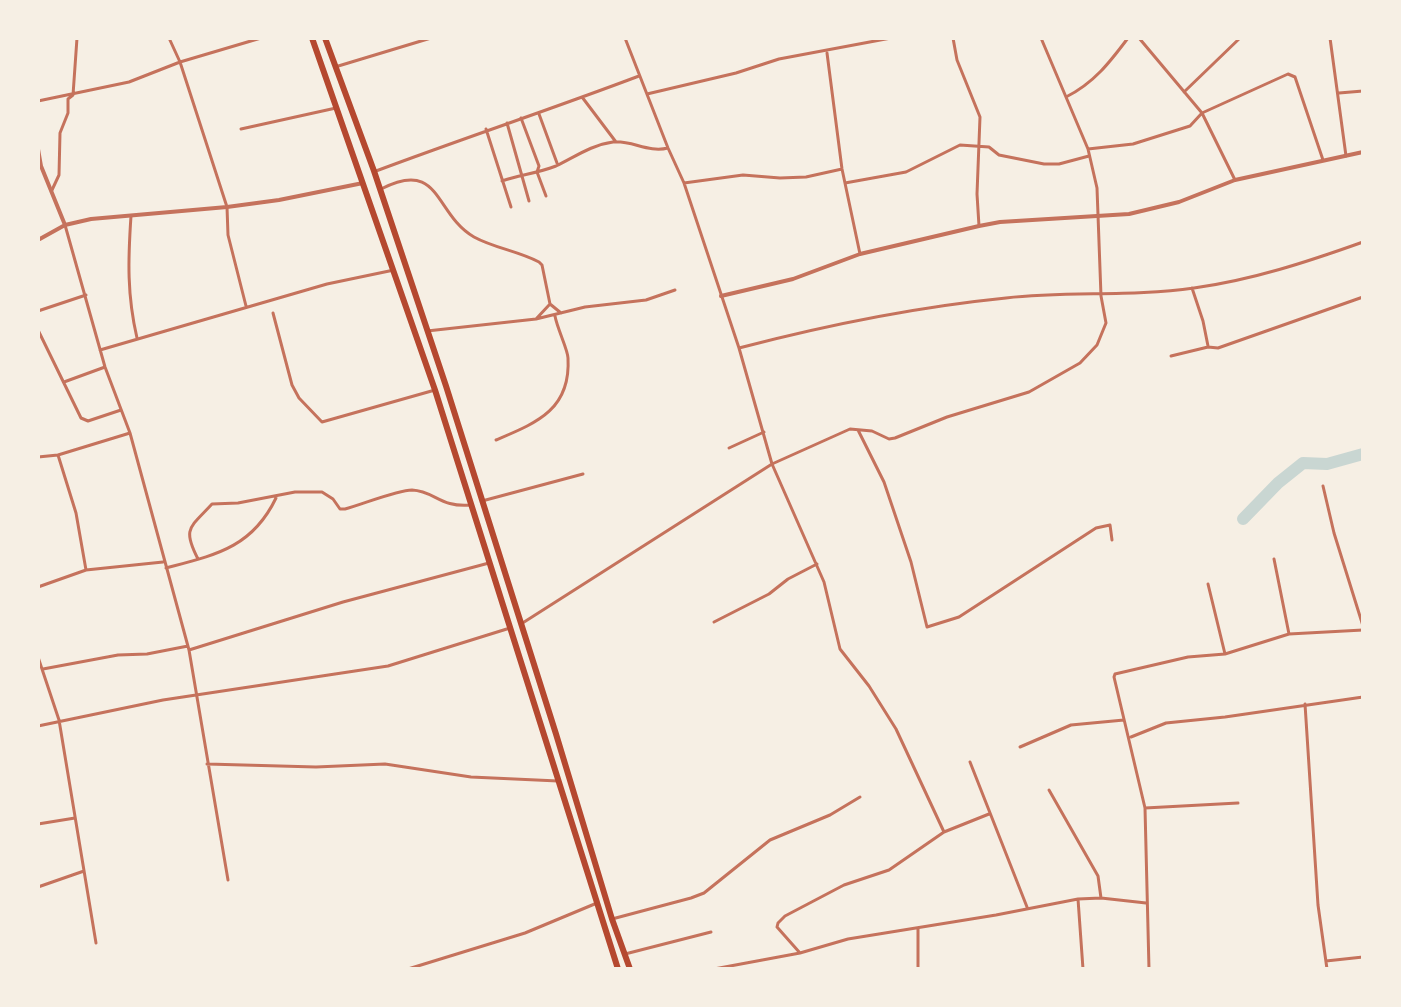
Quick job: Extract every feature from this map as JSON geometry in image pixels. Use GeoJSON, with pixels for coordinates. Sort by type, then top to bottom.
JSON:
{"type":"FeatureCollection","features":[{"type":"Feature","properties":{"kind":"highway"},"geometry":{"type":"LineString","coordinates":[[312,38],[435,390],[615,968]]}},
{"type":"Feature","properties":{"kind":"highway"},"geometry":{"type":"LineString","coordinates":[[325,38],[374,171],[427,331],[630,969]]}},
{"type":"Feature","properties":{"kind":"highway"},"geometry":{"type":"LineString","coordinates":[[379,227],[391,222]]}},
{"type":"Feature","properties":{"kind":"street"},"geometry":{"type":"LineString","coordinates":[[52,190],[59,175],[60,133],[68,113],[68,99],[73,95],[77,38]]}},
{"type":"Feature","properties":{"kind":"street"},"geometry":{"type":"LineString","coordinates":[[169,38],[180,62],[227,207],[228,235],[246,306]]}},
{"type":"Feature","properties":{"kind":"street"},"geometry":{"type":"LineString","coordinates":[[38,101],[129,82],[180,62],[261,38]]}},
{"type":"Feature","properties":{"kind":"street"},"geometry":{"type":"LineString","coordinates":[[335,67],[431,38]]}},
{"type":"Feature","properties":{"kind":"street"},"geometry":{"type":"LineString","coordinates":[[625,38],[684,183],[739,348],[772,464],[817,564],[840,649],[869,686],[896,729],[944,832]]}},
{"type":"Feature","properties":{"kind":"street"},"geometry":{"type":"LineString","coordinates":[[647,94],[736,73],[779,59],[891,38]]}},
{"type":"Feature","properties":{"kind":"street"},"geometry":{"type":"LineString","coordinates":[[953,38],[957,60],[980,117],[979,226]]}},
{"type":"Feature","properties":{"kind":"street"},"geometry":{"type":"LineString","coordinates":[[521,624],[772,464],[840,432],[872,431],[889,439],[895,438],[947,417],[1029,392],[1080,363],[1097,345],[1106,323],[1101,296],[1097,188],[1088,149],[1041,38]]}},
{"type":"Feature","properties":{"kind":"street"},"geometry":{"type":"LineString","coordinates":[[1066,97],[1103,70],[1128,38]]}},
{"type":"Feature","properties":{"kind":"street"},"geometry":{"type":"LineString","coordinates":[[1139,38],[1202,113],[1235,180]]}},
{"type":"Feature","properties":{"kind":"street"},"geometry":{"type":"LineString","coordinates":[[1184,92],[1240,38]]}},
{"type":"Feature","properties":{"kind":"street"},"geometry":{"type":"LineString","coordinates":[[1330,38],[1346,156]]}},
{"type":"Feature","properties":{"kind":"street"},"geometry":{"type":"LineString","coordinates":[[827,51],[842,169],[860,254]]}},
{"type":"Feature","properties":{"kind":"street"},"geometry":{"type":"LineString","coordinates":[[1088,149],[1133,144],[1190,126],[1202,113],[1288,74],[1295,77],[1323,160]]}},
{"type":"Feature","properties":{"kind":"street"},"geometry":{"type":"LineString","coordinates":[[374,171],[639,76]]}},
{"type":"Feature","properties":{"kind":"street"},"geometry":{"type":"LineString","coordinates":[[1337,93],[1363,91]]}},
{"type":"Feature","properties":{"kind":"street"},"geometry":{"type":"LineString","coordinates":[[582,97],[616,142]]}},
{"type":"Feature","properties":{"kind":"street"},"geometry":{"type":"LineString","coordinates":[[241,129],[336,108]]}},
{"type":"Feature","properties":{"kind":"street"},"geometry":{"type":"LineString","coordinates":[[539,114],[557,165]]}},
{"type":"Feature","properties":{"kind":"street"},"geometry":{"type":"LineString","coordinates":[[521,118],[539,166],[537,172],[546,196]]}},
{"type":"Feature","properties":{"kind":"street"},"geometry":{"type":"LineString","coordinates":[[507,123],[529,201]]}},
{"type":"Feature","properties":{"kind":"street"},"geometry":{"type":"LineString","coordinates":[[486,129],[511,207]]}},
{"type":"Feature","properties":{"kind":"street"},"geometry":{"type":"LineString","coordinates":[[502,181],[557,165],[582,150],[616,142],[656,151],[668,148]]}},
{"type":"Feature","properties":{"kind":"street"},"geometry":{"type":"LineString","coordinates":[[845,183],[906,172],[960,145],[989,147],[999,155],[1044,164],[1059,164],[1090,156]]}},
{"type":"Feature","properties":{"kind":"street"},"geometry":{"type":"LineString","coordinates":[[38,149],[39,166],[65,225],[105,367],[130,433],[188,647],[228,880]]}},
{"type":"Feature","properties":{"kind":"street"},"geometry":{"type":"LineString","coordinates":[[721,296],[793,279],[860,254],[979,226],[1129,214],[1179,202],[1235,180],[1363,152]]}},
{"type":"Feature","properties":{"kind":"street"},"geometry":{"type":"LineString","coordinates":[[684,183],[743,175],[806,177],[842,169]]}},
{"type":"Feature","properties":{"kind":"street"},"geometry":{"type":"LineString","coordinates":[[380,189],[399,179],[422,181],[462,228],[475,238],[539,262],[550,304],[561,313]]}},
{"type":"Feature","properties":{"kind":"street"},"geometry":{"type":"LineString","coordinates":[[38,240],[65,225],[91,219],[227,207],[363,183]]}},
{"type":"Feature","properties":{"kind":"street"},"geometry":{"type":"LineString","coordinates":[[131,216],[129,303],[137,338]]}},
{"type":"Feature","properties":{"kind":"street"},"geometry":{"type":"LineString","coordinates":[[739,348],[848,321],[939,305],[1011,297],[1101,296],[1192,288],[1289,268],[1363,242]]}},
{"type":"Feature","properties":{"kind":"street"},"geometry":{"type":"LineString","coordinates":[[100,350],[327,284],[395,270]]}},
{"type":"Feature","properties":{"kind":"street"},"geometry":{"type":"LineString","coordinates":[[1192,288],[1208,347]]}},
{"type":"Feature","properties":{"kind":"street"},"geometry":{"type":"LineString","coordinates":[[427,331],[555,316],[585,307],[646,300],[675,290]]}},
{"type":"Feature","properties":{"kind":"street"},"geometry":{"type":"LineString","coordinates":[[38,311],[86,295]]}},
{"type":"Feature","properties":{"kind":"street"},"geometry":{"type":"LineString","coordinates":[[1171,356],[1208,347],[1218,348],[1363,297]]}},
{"type":"Feature","properties":{"kind":"street"},"geometry":{"type":"LineString","coordinates":[[536,319],[550,304]]}},
{"type":"Feature","properties":{"kind":"street"},"geometry":{"type":"LineString","coordinates":[[273,313],[292,385],[299,398],[322,422],[435,390]]}},
{"type":"Feature","properties":{"kind":"street"},"geometry":{"type":"LineString","coordinates":[[496,440],[545,416],[563,396],[568,358],[555,316]]}},
{"type":"Feature","properties":{"kind":"street"},"geometry":{"type":"LineString","coordinates":[[38,330],[78,414],[84,420],[122,409]]}},
{"type":"Feature","properties":{"kind":"street"},"geometry":{"type":"LineString","coordinates":[[64,382],[105,367]]}},
{"type":"Feature","properties":{"kind":"street"},"geometry":{"type":"LineString","coordinates":[[858,430],[884,482],[911,562],[927,627],[959,617],[1096,528],[1110,525],[1112,540]]}},
{"type":"Feature","properties":{"kind":"street"},"geometry":{"type":"LineString","coordinates":[[729,448],[764,432]]}},
{"type":"Feature","properties":{"kind":"street"},"geometry":{"type":"LineString","coordinates":[[38,457],[58,455],[130,433]]}},
{"type":"Feature","properties":{"kind":"street"},"geometry":{"type":"LineString","coordinates":[[58,455],[76,513],[86,570]]}},
{"type":"Feature","properties":{"kind":"street"},"geometry":{"type":"LineString","coordinates":[[482,501],[583,474]]}},
{"type":"Feature","properties":{"kind":"street"},"geometry":{"type":"LineString","coordinates":[[1149,969],[1145,808],[1114,677],[1118,672],[1188,657],[1225,654],[1289,634],[1363,628],[1323,486]]}},
{"type":"Feature","properties":{"kind":"street"},"geometry":{"type":"LineString","coordinates":[[198,559],[187,539],[188,530],[212,504],[295,492],[322,492],[333,499],[340,509],[345,509],[408,490],[424,492],[454,506],[471,505]]}},
{"type":"Feature","properties":{"kind":"street"},"geometry":{"type":"LineString","coordinates":[[166,568],[226,552],[260,525],[276,497]]}},
{"type":"Feature","properties":{"kind":"street"},"geometry":{"type":"LineString","coordinates":[[1274,559],[1289,634]]}},
{"type":"Feature","properties":{"kind":"street"},"geometry":{"type":"LineString","coordinates":[[38,587],[86,570],[164,562]]}},
{"type":"Feature","properties":{"kind":"street"},"geometry":{"type":"LineString","coordinates":[[43,669],[188,647],[489,563]]}},
{"type":"Feature","properties":{"kind":"street"},"geometry":{"type":"LineString","coordinates":[[714,622],[769,594],[788,579],[817,564]]}},
{"type":"Feature","properties":{"kind":"street"},"geometry":{"type":"LineString","coordinates":[[1208,584],[1225,654]]}},
{"type":"Feature","properties":{"kind":"street"},"geometry":{"type":"LineString","coordinates":[[38,726],[196,696],[388,666],[510,628]]}},
{"type":"Feature","properties":{"kind":"street"},"geometry":{"type":"LineString","coordinates":[[38,657],[59,720],[96,943]]}},
{"type":"Feature","properties":{"kind":"street"},"geometry":{"type":"LineString","coordinates":[[1130,737],[1166,723],[1363,697]]}},
{"type":"Feature","properties":{"kind":"street"},"geometry":{"type":"LineString","coordinates":[[1305,704],[1318,905],[1327,969]]}},
{"type":"Feature","properties":{"kind":"street"},"geometry":{"type":"LineString","coordinates":[[1020,747],[1071,725],[1124,720]]}},
{"type":"Feature","properties":{"kind":"street"},"geometry":{"type":"LineString","coordinates":[[970,762],[1027,907]]}},
{"type":"Feature","properties":{"kind":"street"},"geometry":{"type":"LineString","coordinates":[[207,764],[316,767],[385,764],[471,777],[559,781]]}},
{"type":"Feature","properties":{"kind":"street"},"geometry":{"type":"LineString","coordinates":[[1049,790],[1098,876],[1101,898]]}},
{"type":"Feature","properties":{"kind":"street"},"geometry":{"type":"LineString","coordinates":[[612,919],[704,893],[770,840],[830,815],[860,797]]}},
{"type":"Feature","properties":{"kind":"street"},"geometry":{"type":"LineString","coordinates":[[1145,808],[1238,803]]}},
{"type":"Feature","properties":{"kind":"street"},"geometry":{"type":"LineString","coordinates":[[800,953],[777,927],[785,916],[844,885],[889,870],[944,832],[989,814]]}},
{"type":"Feature","properties":{"kind":"street"},"geometry":{"type":"LineString","coordinates":[[38,824],[75,818]]}},
{"type":"Feature","properties":{"kind":"street"},"geometry":{"type":"LineString","coordinates":[[38,887],[84,871]]}},
{"type":"Feature","properties":{"kind":"street"},"geometry":{"type":"LineString","coordinates":[[714,969],[800,953],[848,939],[1078,899],[1148,903]]}},
{"type":"Feature","properties":{"kind":"street"},"geometry":{"type":"LineString","coordinates":[[1078,899],[1083,969]]}},
{"type":"Feature","properties":{"kind":"street"},"geometry":{"type":"LineString","coordinates":[[408,969],[525,933],[597,903]]}},
{"type":"Feature","properties":{"kind":"street"},"geometry":{"type":"LineString","coordinates":[[918,928],[918,969]]}},
{"type":"Feature","properties":{"kind":"street"},"geometry":{"type":"LineString","coordinates":[[625,954],[711,932]]}},
{"type":"Feature","properties":{"kind":"street"},"geometry":{"type":"LineString","coordinates":[[1326,961],[1363,957]]}},
{"type":"Feature","properties":{"kind":"waterway"},"geometry":{"type":"LineString","coordinates":[[1243,519],[1278,483],[1303,463],[1327,464],[1363,454]]}}]}
